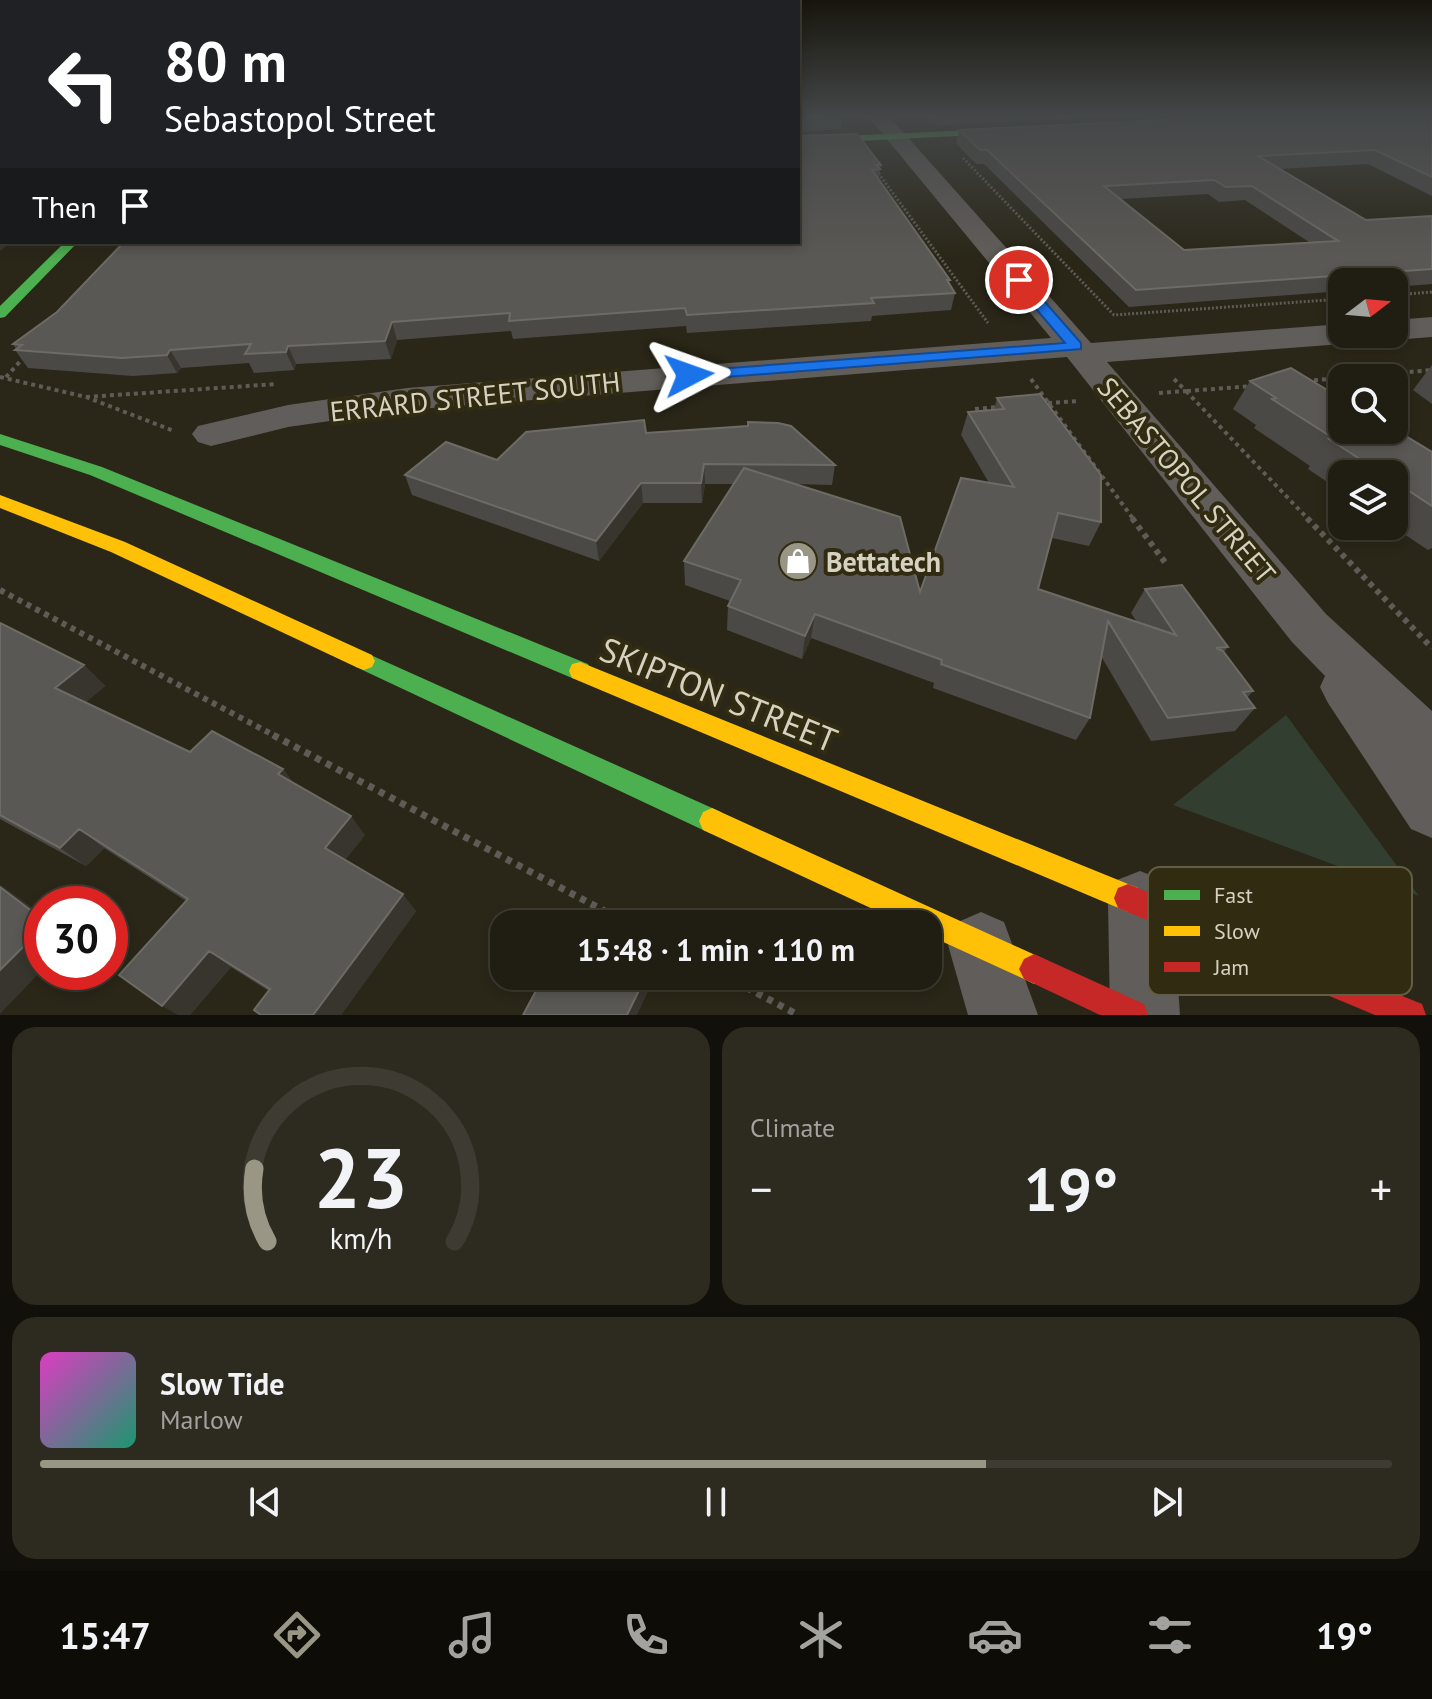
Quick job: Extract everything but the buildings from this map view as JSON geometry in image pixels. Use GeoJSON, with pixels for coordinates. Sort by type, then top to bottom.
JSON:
{"type":"FeatureCollection","features":[{"type":"Feature","properties":{"kind":"main road"},"geometry":{"type":"LineString","coordinates":[[0,314],[70,244]]}},
{"type":"Feature","properties":{"kind":"main road","name":"SKIPTON STREET"},"geometry":{"type":"LineString","coordinates":[[0,439],[96,471],[1148,906]]}},
{"type":"Feature","properties":{"kind":"main road"},"geometry":{"type":"LineString","coordinates":[[0,501],[118,547],[1133,1015]]}},
{"type":"Feature","properties":{"kind":"main road","name":"SKIPTON STREET"},"geometry":{"type":"LineString","coordinates":[[1363,995],[1411,1015]]}},
{"type":"Feature","properties":{"kind":"street","name":"SEBASTOPOL STREET"},"geometry":{"type":"LineString","coordinates":[[918,162],[1079,350],[1309,628],[1432,747]]}},
{"type":"Feature","properties":{"kind":"street"},"geometry":{"type":"LineString","coordinates":[[1408,329],[1432,327]]}},
{"type":"Feature","properties":{"kind":"street","name":"ERRARD STREET SOUTH"},"geometry":{"type":"LineString","coordinates":[[198,435],[301,414],[407,399],[1009,351],[1079,350],[1328,335]]}},
{"type":"Feature","properties":{"kind":"street","name":"SEBASTOPOL STREET"},"geometry":{"type":"LineString","coordinates":[[1309,628],[1368,722],[1432,809]]}},
{"type":"Feature","properties":{"kind":"street"},"geometry":{"type":"LineString","coordinates":[[1140,903],[1145,1015]]}},
{"type":"Feature","properties":{"kind":"street"},"geometry":{"type":"LineString","coordinates":[[981,945],[1003,1015]]}},
{"type":"Feature","properties":{"kind":"path"},"geometry":{"type":"LineString","coordinates":[[967,162],[1114,315],[1328,300]]}},
{"type":"Feature","properties":{"kind":"path"},"geometry":{"type":"LineString","coordinates":[[874,167],[1167,565]]}},
{"type":"Feature","properties":{"kind":"path"},"geometry":{"type":"LineString","coordinates":[[1408,294],[1432,292]]}},
{"type":"Feature","properties":{"kind":"path"},"geometry":{"type":"LineString","coordinates":[[2,378],[36,344]]}},
{"type":"Feature","properties":{"kind":"path"},"geometry":{"type":"LineString","coordinates":[[1305,381],[1432,370]]}},
{"type":"Feature","properties":{"kind":"path"},"geometry":{"type":"LineString","coordinates":[[2,378],[86,397],[198,435]]}},
{"type":"Feature","properties":{"kind":"path"},"geometry":{"type":"LineString","coordinates":[[1259,385],[1186,391],[1432,648]]}},
{"type":"Feature","properties":{"kind":"path"},"geometry":{"type":"LineString","coordinates":[[1035,404],[1050,403]]}},
{"type":"Feature","properties":{"kind":"path"},"geometry":{"type":"LineString","coordinates":[[975,409],[1005,407]]}},
{"type":"Feature","properties":{"kind":"path"},"geometry":{"type":"LineString","coordinates":[[0,590],[603,910]]}},
{"type":"Feature","properties":{"kind":"path"},"geometry":{"type":"LineString","coordinates":[[751,990],[798,1015]]}},
{"type":"Feature","properties":{"kind":"green space"},"geometry":{"type":"Polygon","coordinates":[[[1286,715],[1398,867],[1341,867],[1173,805],[1286,715]]]}},
{"type":"Feature","properties":{"kind":"traffic: fast"},"geometry":{"type":"LineString","coordinates":[[0,314],[70,244]]}},
{"type":"Feature","properties":{"kind":"traffic: fast"},"geometry":{"type":"LineString","coordinates":[[0,439],[96,471],[580,671]]}},
{"type":"Feature","properties":{"kind":"traffic: fast"},"geometry":{"type":"LineString","coordinates":[[364,661],[712,821]]}},
{"type":"Feature","properties":{"kind":"traffic: slow"},"geometry":{"type":"LineString","coordinates":[[0,501],[118,547],[364,661]]}},
{"type":"Feature","properties":{"kind":"traffic: slow"},"geometry":{"type":"LineString","coordinates":[[580,671],[1128,898]]}},
{"type":"Feature","properties":{"kind":"traffic: slow"},"geometry":{"type":"LineString","coordinates":[[712,821],[1034,969]]}},
{"type":"Feature","properties":{"kind":"traffic: jam"},"geometry":{"type":"LineString","coordinates":[[1128,898],[1148,906]]}},
{"type":"Feature","properties":{"kind":"traffic: jam"},"geometry":{"type":"LineString","coordinates":[[1034,969],[1133,1015]]}},
{"type":"Feature","properties":{"kind":"traffic: jam"},"geometry":{"type":"LineString","coordinates":[[1363,995],[1411,1015]]}},
{"type":"Feature","properties":{"kind":"place","name":"Bettatech"},"geometry":{"type":"Point","coordinates":[798,561]}},
{"type":"Feature","properties":{"kind":"route"},"geometry":{"type":"LineString","coordinates":[[689,375],[1076,346],[1019,280]]}}]}
